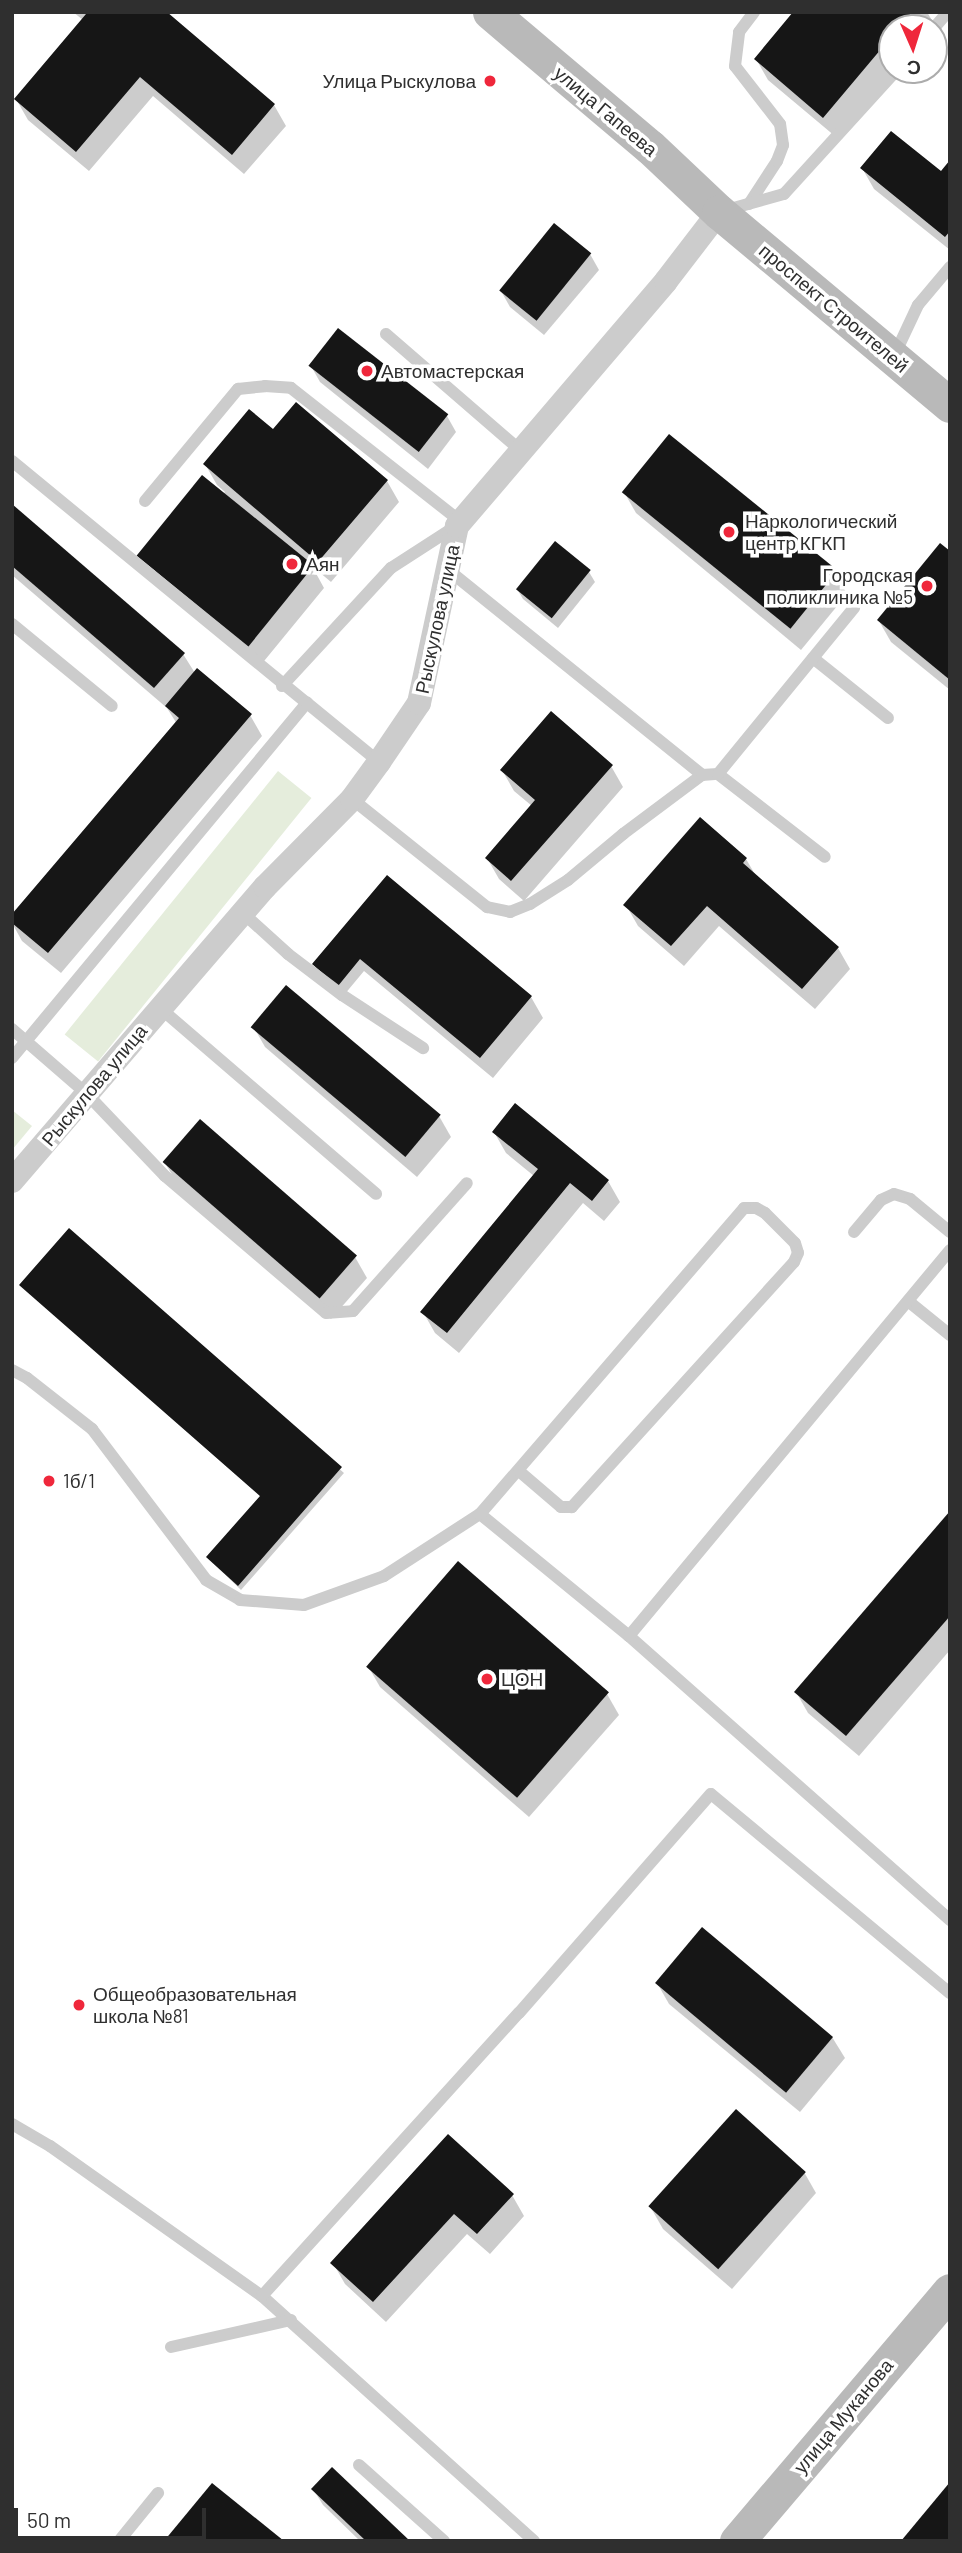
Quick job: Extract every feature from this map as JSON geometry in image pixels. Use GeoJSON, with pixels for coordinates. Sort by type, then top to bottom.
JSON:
{"type":"FeatureCollection","features":[{"type":"Feature","properties":{"kind":"main road","name":"улица Гапеева"},"geometry":{"type":"LineString","coordinates":[[490,12],[650,147],[734,208]]}},
{"type":"Feature","properties":{"kind":"main road","name":"проспект Строителей"},"geometry":{"type":"LineString","coordinates":[[734,208],[893,358],[950,405]]}},
{"type":"Feature","properties":{"kind":"main road","name":"улица Муканова"},"geometry":{"type":"LineString","coordinates":[[737,2541],[950,2291]]}},
{"type":"Feature","properties":{"kind":"street","name":"Рыскулова улица"},"geometry":{"type":"LineString","coordinates":[[12,1181],[243,913],[352,799],[419,703],[459,524],[666,281],[734,208]]}},
{"type":"Feature","properties":{"kind":"lane"},"geometry":{"type":"LineString","coordinates":[[734,208],[777,162],[783,145],[780,124],[735,66],[738,33],[754,12]]}},
{"type":"Feature","properties":{"kind":"lane"},"geometry":{"type":"LineString","coordinates":[[734,208],[784,194],[884,84]]}},
{"type":"Feature","properties":{"kind":"lane"},"geometry":{"type":"LineString","coordinates":[[893,358],[918,305],[950,267]]}},
{"type":"Feature","properties":{"kind":"lane"},"geometry":{"type":"LineString","coordinates":[[386,334],[522,452]]}},
{"type":"Feature","properties":{"kind":"lane"},"geometry":{"type":"LineString","coordinates":[[145,501],[238,389],[265,386],[291,388],[459,524],[391,568],[282,686]]}},
{"type":"Feature","properties":{"kind":"lane"},"geometry":{"type":"LineString","coordinates":[[12,461],[282,686],[379,762]]}},
{"type":"Feature","properties":{"kind":"lane"},"geometry":{"type":"LineString","coordinates":[[447,569],[702,775]]}},
{"type":"Feature","properties":{"kind":"lane"},"geometry":{"type":"LineString","coordinates":[[718,774],[854,608]]}},
{"type":"Feature","properties":{"kind":"lane"},"geometry":{"type":"LineString","coordinates":[[12,624],[112,706]]}},
{"type":"Feature","properties":{"kind":"lane"},"geometry":{"type":"LineString","coordinates":[[813,658],[888,718]]}},
{"type":"Feature","properties":{"kind":"lane"},"geometry":{"type":"LineString","coordinates":[[12,1058],[307,704]]}},
{"type":"Feature","properties":{"kind":"lane"},"geometry":{"type":"LineString","coordinates":[[352,799],[487,907],[510,912],[530,904],[568,880],[623,834],[702,775],[718,774],[825,858]]}},
{"type":"Feature","properties":{"kind":"lane"},"geometry":{"type":"LineString","coordinates":[[243,913],[288,954],[342,995],[423,1048]]}},
{"type":"Feature","properties":{"kind":"lane"},"geometry":{"type":"LineString","coordinates":[[160,1008],[376,1194]]}},
{"type":"Feature","properties":{"kind":"lane"},"geometry":{"type":"LineString","coordinates":[[12,1029],[86,1093],[165,1176],[326,1314],[353,1311],[467,1183]]}},
{"type":"Feature","properties":{"kind":"lane"},"geometry":{"type":"LineString","coordinates":[[854,1232],[881,1200],[894,1194],[910,1199],[950,1231]]}},
{"type":"Feature","properties":{"kind":"lane"},"geometry":{"type":"LineString","coordinates":[[12,1370],[27,1378],[92,1429],[206,1580],[240,1600],[304,1605],[383,1576],[480,1514],[744,1209],[756,1208],[765,1213],[795,1243],[798,1253],[794,1262],[572,1507],[561,1507],[519,1471]]}},
{"type":"Feature","properties":{"kind":"lane"},"geometry":{"type":"LineString","coordinates":[[629,1636],[950,1250]]}},
{"type":"Feature","properties":{"kind":"lane"},"geometry":{"type":"LineString","coordinates":[[908,1301],[950,1335]]}},
{"type":"Feature","properties":{"kind":"lane"},"geometry":{"type":"LineString","coordinates":[[480,1514],[629,1636],[949,1917]]}},
{"type":"Feature","properties":{"kind":"lane"},"geometry":{"type":"LineString","coordinates":[[262,2296],[519,2012],[711,1794],[950,1993]]}},
{"type":"Feature","properties":{"kind":"lane"},"geometry":{"type":"LineString","coordinates":[[12,2124],[50,2146],[262,2296],[534,2541]]}},
{"type":"Feature","properties":{"kind":"lane"},"geometry":{"type":"LineString","coordinates":[[171,2347],[291,2320]]}},
{"type":"Feature","properties":{"kind":"lane"},"geometry":{"type":"LineString","coordinates":[[359,2465],[444,2541]]}},
{"type":"Feature","properties":{"kind":"lane"},"geometry":{"type":"LineString","coordinates":[[118,2541],[158,2493]]}},
{"type":"Feature","properties":{"kind":"green space"},"geometry":{"type":"Polygon","coordinates":[[[278,771],[311,798],[98,1062],[65,1034],[278,771]]]}},
{"type":"Feature","properties":{"kind":"green space"},"geometry":{"type":"Polygon","coordinates":[[[12,1110],[32,1126],[12,1150],[12,1110]]]}},
{"type":"Feature","properties":{"kind":"building"},"geometry":{"type":"Polygon","coordinates":[[[84,12],[167,12],[275,104],[232,155],[140,77],[76,152],[14,99],[86,14],[84,12]]]}},
{"type":"Feature","properties":{"kind":"building"},"geometry":{"type":"Polygon","coordinates":[[[793,12],[912,12],[878,14],[878,53],[823,118],[754,59],[793,12]]]}},
{"type":"Feature","properties":{"kind":"building"},"geometry":{"type":"Polygon","coordinates":[[[891,131],[941,171],[950,160],[950,231],[945,237],[860,168],[891,131]]]}},
{"type":"Feature","properties":{"kind":"building"},"geometry":{"type":"Polygon","coordinates":[[[554,223],[591,253],[537,321],[499,291],[554,223]]]}},
{"type":"Feature","properties":{"kind":"building"},"geometry":{"type":"Polygon","coordinates":[[[338,328],[448,414],[419,452],[308,366],[338,328]]]}},
{"type":"Feature","properties":{"kind":"building"},"geometry":{"type":"Polygon","coordinates":[[[296,402],[388,480],[318,562],[203,464],[249,409],[273,429],[296,402]]]}},
{"type":"Feature","properties":{"kind":"building","name":"Наркологический центр КГКП"},"geometry":{"type":"Polygon","coordinates":[[[669,434],[838,571],[790,629],[622,492],[669,434]]]}},
{"type":"Feature","properties":{"kind":"building"},"geometry":{"type":"Polygon","coordinates":[[[202,475],[314,566],[248,646],[137,556],[202,475]]]}},
{"type":"Feature","properties":{"kind":"building"},"geometry":{"type":"Polygon","coordinates":[[[12,504],[185,653],[154,688],[12,566],[12,504]]]}},
{"type":"Feature","properties":{"kind":"building"},"geometry":{"type":"Polygon","coordinates":[[[555,541],[591,570],[552,618],[516,589],[555,541]]]}},
{"type":"Feature","properties":{"kind":"building","name":"Городская поликлиника №5"},"geometry":{"type":"Polygon","coordinates":[[[940,543],[950,551],[950,680],[877,620],[940,543]]]}},
{"type":"Feature","properties":{"kind":"building"},"geometry":{"type":"Polygon","coordinates":[[[197,668],[252,714],[48,953],[12,923],[12,914],[179,718],[165,706],[197,668]]]}},
{"type":"Feature","properties":{"kind":"building"},"geometry":{"type":"Polygon","coordinates":[[[551,711],[613,765],[511,881],[485,858],[535,800],[500,770],[551,711]]]}},
{"type":"Feature","properties":{"kind":"building"},"geometry":{"type":"Polygon","coordinates":[[[700,817],[747,858],[743,863],[839,947],[802,989],[707,906],[671,946],[623,905],[700,817]]]}},
{"type":"Feature","properties":{"kind":"building"},"geometry":{"type":"Polygon","coordinates":[[[387,875],[532,996],[480,1058],[360,959],[338,986],[312,964],[387,875]]]}},
{"type":"Feature","properties":{"kind":"building"},"geometry":{"type":"Polygon","coordinates":[[[286,985],[441,1115],[405,1157],[251,1027],[286,985]]]}},
{"type":"Feature","properties":{"kind":"building"},"geometry":{"type":"Polygon","coordinates":[[[515,1103],[609,1180],[592,1201],[570,1183],[447,1333],[420,1312],[538,1169],[492,1132],[515,1103]]]}},
{"type":"Feature","properties":{"kind":"building"},"geometry":{"type":"Polygon","coordinates":[[[200,1119],[357,1255],[320,1298],[163,1162],[200,1119]]]}},
{"type":"Feature","properties":{"kind":"building"},"geometry":{"type":"Polygon","coordinates":[[[69,1228],[342,1467],[238,1586],[206,1557],[260,1496],[19,1285],[69,1228]]]}},
{"type":"Feature","properties":{"kind":"building"},"geometry":{"type":"Polygon","coordinates":[[[950,1511],[950,1616],[846,1736],[794,1692],[950,1511]]]}},
{"type":"Feature","properties":{"kind":"building","name":"ЦОН"},"geometry":{"type":"Polygon","coordinates":[[[458,1561],[609,1692],[517,1798],[366,1667],[458,1561]]]}},
{"type":"Feature","properties":{"kind":"building"},"geometry":{"type":"Polygon","coordinates":[[[702,1927],[833,2037],[786,2093],[655,1983],[702,1927]]]}},
{"type":"Feature","properties":{"kind":"building"},"geometry":{"type":"Polygon","coordinates":[[[736,2109],[806,2172],[718,2269],[648,2206],[736,2109]]]}},
{"type":"Feature","properties":{"kind":"building"},"geometry":{"type":"Polygon","coordinates":[[[448,2134],[514,2194],[477,2234],[454,2214],[373,2302],[330,2263],[448,2134]]]}},
{"type":"Feature","properties":{"kind":"building"},"geometry":{"type":"Polygon","coordinates":[[[332,2467],[410,2541],[366,2541],[311,2489],[332,2467]]]}},
{"type":"Feature","properties":{"kind":"building"},"geometry":{"type":"Polygon","coordinates":[[[950,2482],[950,2541],[901,2541],[950,2482]]]}},
{"type":"Feature","properties":{"kind":"building"},"geometry":{"type":"Polygon","coordinates":[[[212,2483],[284,2541],[164,2541],[212,2483]]]}},
{"type":"Feature","properties":{"kind":"place","name":"Улица Рыскулова"},"geometry":{"type":"Point","coordinates":[490,81]}},
{"type":"Feature","properties":{"kind":"place","name":"Автомастерская"},"geometry":{"type":"Point","coordinates":[367,371]}},
{"type":"Feature","properties":{"kind":"place","name":"Наркологический центр КГКП"},"geometry":{"type":"Point","coordinates":[729,532]}},
{"type":"Feature","properties":{"kind":"place","name":"Аян"},"geometry":{"type":"Point","coordinates":[292,564]}},
{"type":"Feature","properties":{"kind":"place","name":"Городская поликлиника №5"},"geometry":{"type":"Point","coordinates":[927,586]}},
{"type":"Feature","properties":{"kind":"place","name":"1б/1"},"geometry":{"type":"Point","coordinates":[49,1481]}},
{"type":"Feature","properties":{"kind":"place","name":"ЦОН"},"geometry":{"type":"Point","coordinates":[487,1679]}},
{"type":"Feature","properties":{"kind":"place","name":"Общеобразовательная школа №81"},"geometry":{"type":"Point","coordinates":[79,2005]}}]}
